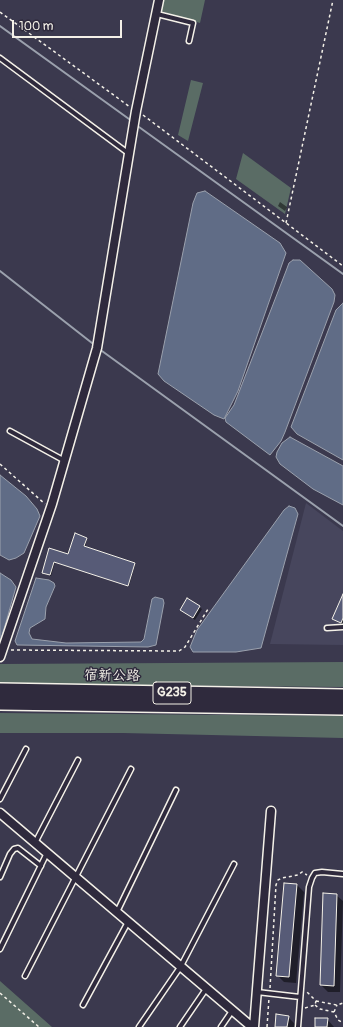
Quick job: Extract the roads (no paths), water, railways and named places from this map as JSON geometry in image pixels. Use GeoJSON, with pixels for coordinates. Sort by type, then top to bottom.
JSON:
{"type":"FeatureCollection","features":[{"type":"Feature","properties":{"kind":"highway","name":"宿新公路"},"geometry":{"type":"LineString","coordinates":[[0,690],[343,696]]}},
{"type":"Feature","properties":{"kind":"highway","name":"宿新公路"},"geometry":{"type":"LineString","coordinates":[[0,703],[343,708]]}},
{"type":"Feature","properties":{"kind":"street"},"geometry":{"type":"LineString","coordinates":[[1,654],[51,509],[96,348],[136,111],[160,0]]}},
{"type":"Feature","properties":{"kind":"street"},"geometry":{"type":"LineString","coordinates":[[253,1027],[271,811]]}},
{"type":"Feature","properties":{"kind":"street"},"geometry":{"type":"LineString","coordinates":[[0,813],[253,1027]]}},
{"type":"Feature","properties":{"kind":"lane"},"geometry":{"type":"LineString","coordinates":[[157,14],[193,23],[189,41]]}},
{"type":"Feature","properties":{"kind":"lane"},"geometry":{"type":"LineString","coordinates":[[0,58],[129,154]]}},
{"type":"Feature","properties":{"kind":"lane"},"geometry":{"type":"LineString","coordinates":[[10,431],[65,461]]}},
{"type":"Feature","properties":{"kind":"lane"},"geometry":{"type":"LineString","coordinates":[[328,628],[343,627]]}},
{"type":"Feature","properties":{"kind":"lane"},"geometry":{"type":"LineString","coordinates":[[0,799],[26,749]]}},
{"type":"Feature","properties":{"kind":"lane"},"geometry":{"type":"LineString","coordinates":[[35,843],[78,760]]}},
{"type":"Feature","properties":{"kind":"lane"},"geometry":{"type":"LineString","coordinates":[[25,976],[131,770]]}},
{"type":"Feature","properties":{"kind":"lane"},"geometry":{"type":"LineString","coordinates":[[117,913],[176,790]]}},
{"type":"Feature","properties":{"kind":"lane"},"geometry":{"type":"LineString","coordinates":[[0,877],[10,854],[18,848],[41,866]]}},
{"type":"Feature","properties":{"kind":"lane"},"geometry":{"type":"LineString","coordinates":[[0,949],[47,854]]}},
{"type":"Feature","properties":{"kind":"lane"},"geometry":{"type":"LineString","coordinates":[[139,1027],[181,966],[234,864]]}},
{"type":"Feature","properties":{"kind":"lane"},"geometry":{"type":"LineString","coordinates":[[298,1027],[309,887],[315,873],[322,872],[343,874]]}},
{"type":"Feature","properties":{"kind":"lane"},"geometry":{"type":"LineString","coordinates":[[83,1005],[128,922]]}},
{"type":"Feature","properties":{"kind":"lane"},"geometry":{"type":"LineString","coordinates":[[180,1027],[207,988]]}},
{"type":"Feature","properties":{"kind":"lane"},"geometry":{"type":"LineString","coordinates":[[256,992],[300,997]]}},
{"type":"Feature","properties":{"kind":"lane"},"geometry":{"type":"LineString","coordinates":[[221,1027],[232,1010]]}},
{"type":"Feature","properties":{"kind":"waterway"},"geometry":{"type":"LineString","coordinates":[[0,26],[129,119]]}},
{"type":"Feature","properties":{"kind":"waterway"},"geometry":{"type":"LineString","coordinates":[[139,127],[343,274]]}},
{"type":"Feature","properties":{"kind":"waterway"},"geometry":{"type":"LineString","coordinates":[[0,271],[92,343]]}},
{"type":"Feature","properties":{"kind":"waterway"},"geometry":{"type":"LineString","coordinates":[[102,351],[343,526]]}}]}
